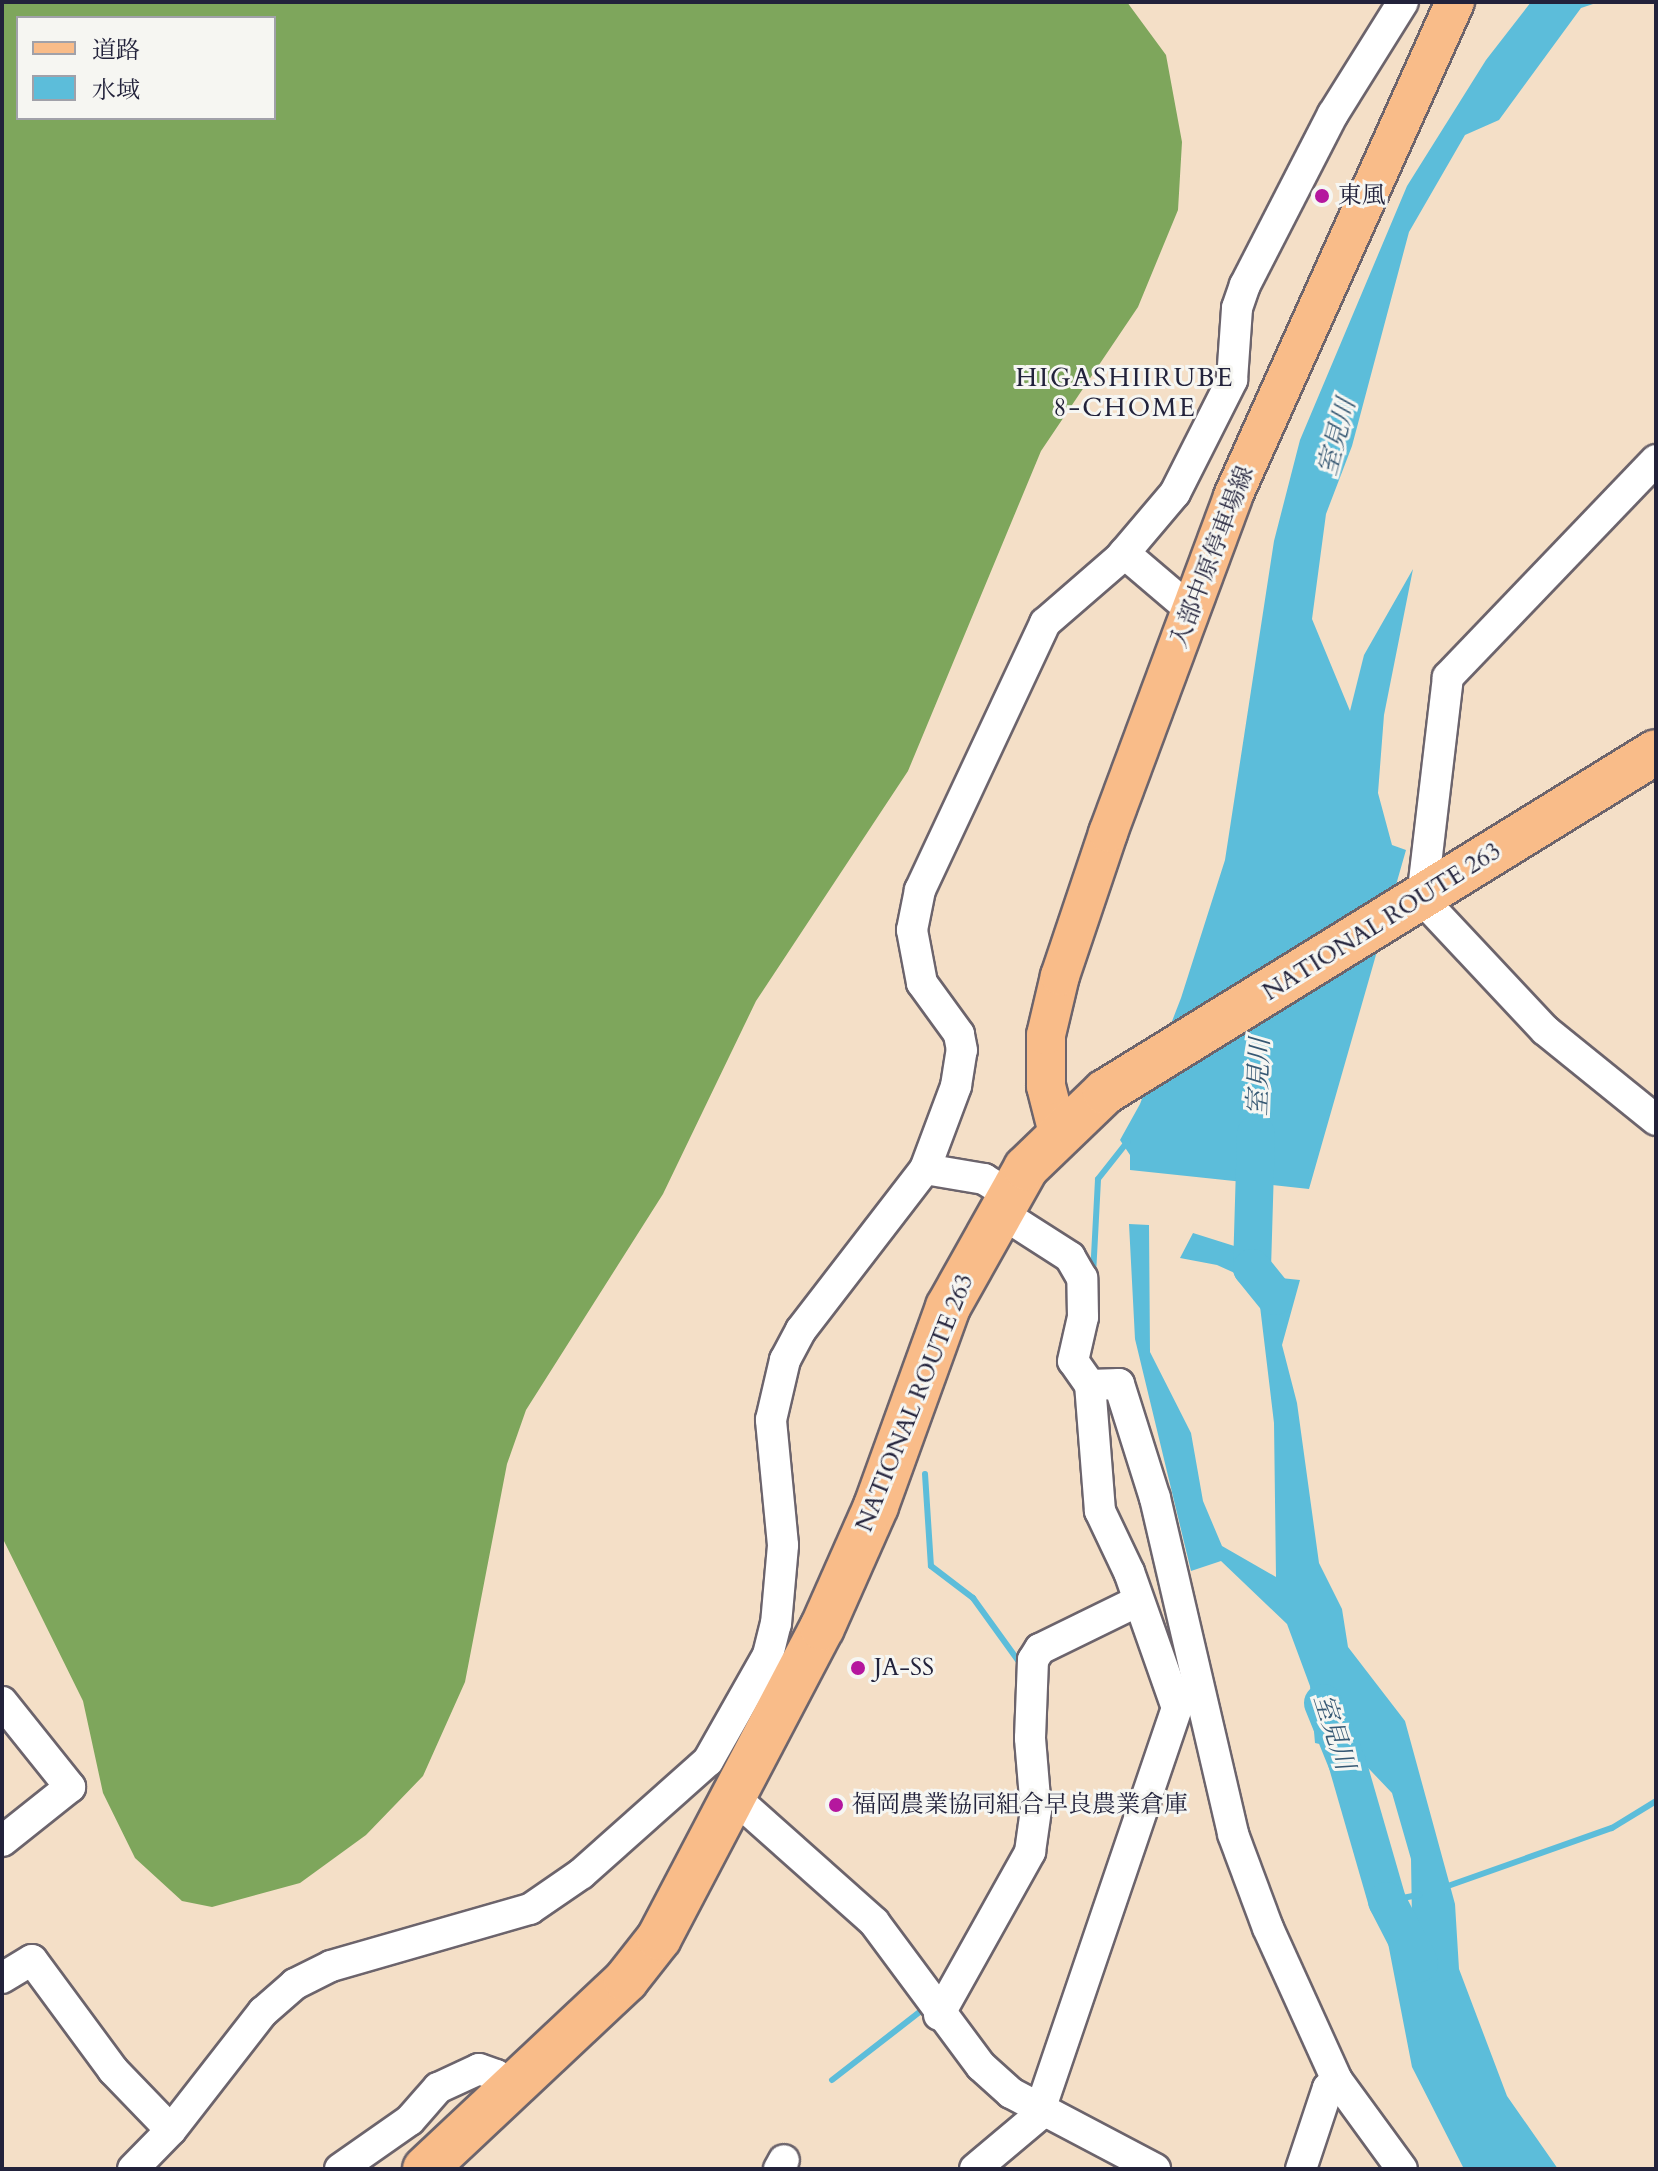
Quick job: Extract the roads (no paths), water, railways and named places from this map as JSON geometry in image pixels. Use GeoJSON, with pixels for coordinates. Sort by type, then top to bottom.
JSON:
{"type":"FeatureCollection","features":[{"type":"Feature","properties":{"kind":"highway","name":"NATIONAL ROUTE 263"},"geometry":{"type":"LineString","coordinates":[[425,2169],[626,1980],[659,1938],[727,1781],[822,1628],[876,1506],[948,1307],[1003,1202],[1058,1133],[1105,1092],[1412,906],[1656,752]]}},
{"type":"Feature","properties":{"kind":"main road","name":"入部中原停車場線"},"geometry":{"type":"LineString","coordinates":[[1058,1133],[1046,1086],[1046,1035],[1060,976],[1233,496],[1455,2]]}},
{"type":"Feature","properties":{"kind":"street"},"geometry":{"type":"LineString","coordinates":[[134,2169],[171,2130],[263,2012],[295,1984],[345,1961],[530,1909],[727,1781],[776,1624],[783,1545],[771,1420],[785,1360],[801,1330],[925,1169],[956,1086],[962,1050],[959,1034],[922,983],[912,930],[920,890],[1045,623],[1124,553],[1175,493],[1232,380],[1237,308],[1245,285],[1333,114],[1403,2]]}},
{"type":"Feature","properties":{"kind":"street"},"geometry":{"type":"LineString","coordinates":[[1656,460],[1448,677],[1412,906],[1545,1030],[1656,1120]]}},
{"type":"Feature","properties":{"kind":"street"},"geometry":{"type":"LineString","coordinates":[[1124,553],[1191,610]]}},
{"type":"Feature","properties":{"kind":"street"},"geometry":{"type":"LineString","coordinates":[[925,1169],[984,1179],[1003,1202],[1070,1257],[1082,1278],[1083,1317],[1073,1361],[1090,1385],[1100,1511],[1129,1572],[1136,1602],[1156,1657],[1169,1673],[1177,1708],[1038,2116],[975,2169]]}},
{"type":"Feature","properties":{"kind":"street"},"geometry":{"type":"LineString","coordinates":[[1090,1385],[1119,1384],[1155,1498],[1233,1834],[1286,1972],[1337,2080],[1402,2169]]}},
{"type":"Feature","properties":{"kind":"street"},"geometry":{"type":"LineString","coordinates":[[939,2015],[1030,1852],[1036,1810],[1030,1738],[1033,1660],[1040,1649],[1136,1602]]}},
{"type":"Feature","properties":{"kind":"street"},"geometry":{"type":"LineString","coordinates":[[2,1702],[70,1787],[2,1841]]}},
{"type":"Feature","properties":{"kind":"street"},"geometry":{"type":"LineString","coordinates":[[727,1781],[874,1922],[904,1958],[939,2015],[981,2066],[1040,2108],[1155,2169]]}},
{"type":"Feature","properties":{"kind":"street"},"geometry":{"type":"LineString","coordinates":[[2,1978],[32,1960],[113,2070],[171,2130]]}},
{"type":"Feature","properties":{"kind":"street"},"geometry":{"type":"LineString","coordinates":[[340,2169],[410,2120],[438,2088],[479,2069],[496,2075],[507,2091]]}},
{"type":"Feature","properties":{"kind":"street"},"geometry":{"type":"LineString","coordinates":[[1301,2169],[1328,2088],[1337,2080]]}},
{"type":"Feature","properties":{"kind":"water"},"geometry":{"type":"Polygon","coordinates":[[[1531,2],[1599,2],[1581,8],[1499,120],[1465,135],[1409,232],[1352,446],[1326,514],[1312,619],[1350,711],[1364,655],[1413,569],[1384,715],[1378,793],[1392,845],[1406,850],[1309,1189],[1130,1170],[1130,1155],[1120,1140],[1140,1104],[1181,998],[1225,860],[1274,541],[1300,440],[1407,186],[1486,60],[1531,2]]]}},
{"type":"Feature","properties":{"kind":"water"},"geometry":{"type":"Polygon","coordinates":[[[1129,1224],[1149,1225],[1150,1352],[1191,1433],[1203,1501],[1222,1546],[1276,1577],[1274,1423],[1259,1298],[1248,1279],[1217,1265],[1180,1258],[1193,1233],[1266,1256],[1271,1277],[1300,1280],[1282,1345],[1297,1403],[1319,1563],[1342,1609],[1348,1647],[1405,1721],[1455,1904],[1459,1969],[1507,2096],[1558,2169],[1464,2169],[1412,2067],[1382,1912],[1412,1922],[1411,1859],[1392,1793],[1352,1751],[1315,1743],[1310,1686],[1287,1624],[1221,1561],[1191,1571],[1135,1339],[1129,1224]]]}},
{"type":"Feature","properties":{"kind":"waterway","name":"室見川"},"geometry":{"type":"LineString","coordinates":[[1256,1134],[1252,1268],[1275,1296]]}},
{"type":"Feature","properties":{"kind":"waterway"},"geometry":{"type":"LineString","coordinates":[[1093,1275],[1098,1179],[1128,1141]]}},
{"type":"Feature","properties":{"kind":"waterway"},"geometry":{"type":"LineString","coordinates":[[925,1474],[931,1566],[973,1598],[1022,1666]]}},
{"type":"Feature","properties":{"kind":"waterway","name":"室見川"},"geometry":{"type":"LineString","coordinates":[[1323,1703],[1347,1762],[1387,1901],[1419,1963]]}},
{"type":"Feature","properties":{"kind":"waterway"},"geometry":{"type":"LineString","coordinates":[[1445,1887],[1612,1828],[1656,1801]]}},
{"type":"Feature","properties":{"kind":"waterway"},"geometry":{"type":"LineString","coordinates":[[1387,1901],[1419,1895]]}},
{"type":"Feature","properties":{"kind":"waterway"},"geometry":{"type":"LineString","coordinates":[[832,2080],[921,2011]]}},
{"type":"Feature","properties":{"kind":"place","name":"東風"},"geometry":{"type":"Point","coordinates":[1322,196]}},
{"type":"Feature","properties":{"kind":"place","name":"JA-SS"},"geometry":{"type":"Point","coordinates":[858,1668]}},
{"type":"Feature","properties":{"kind":"place","name":"福岡農業協同組合早良農業倉庫"},"geometry":{"type":"Point","coordinates":[836,1805]}},
{"type":"Feature","properties":{"kind":"district","name":"HIGASHIIRUBE 8-CHOME"},"geometry":{"type":"Point","coordinates":[1125,393]}}]}
